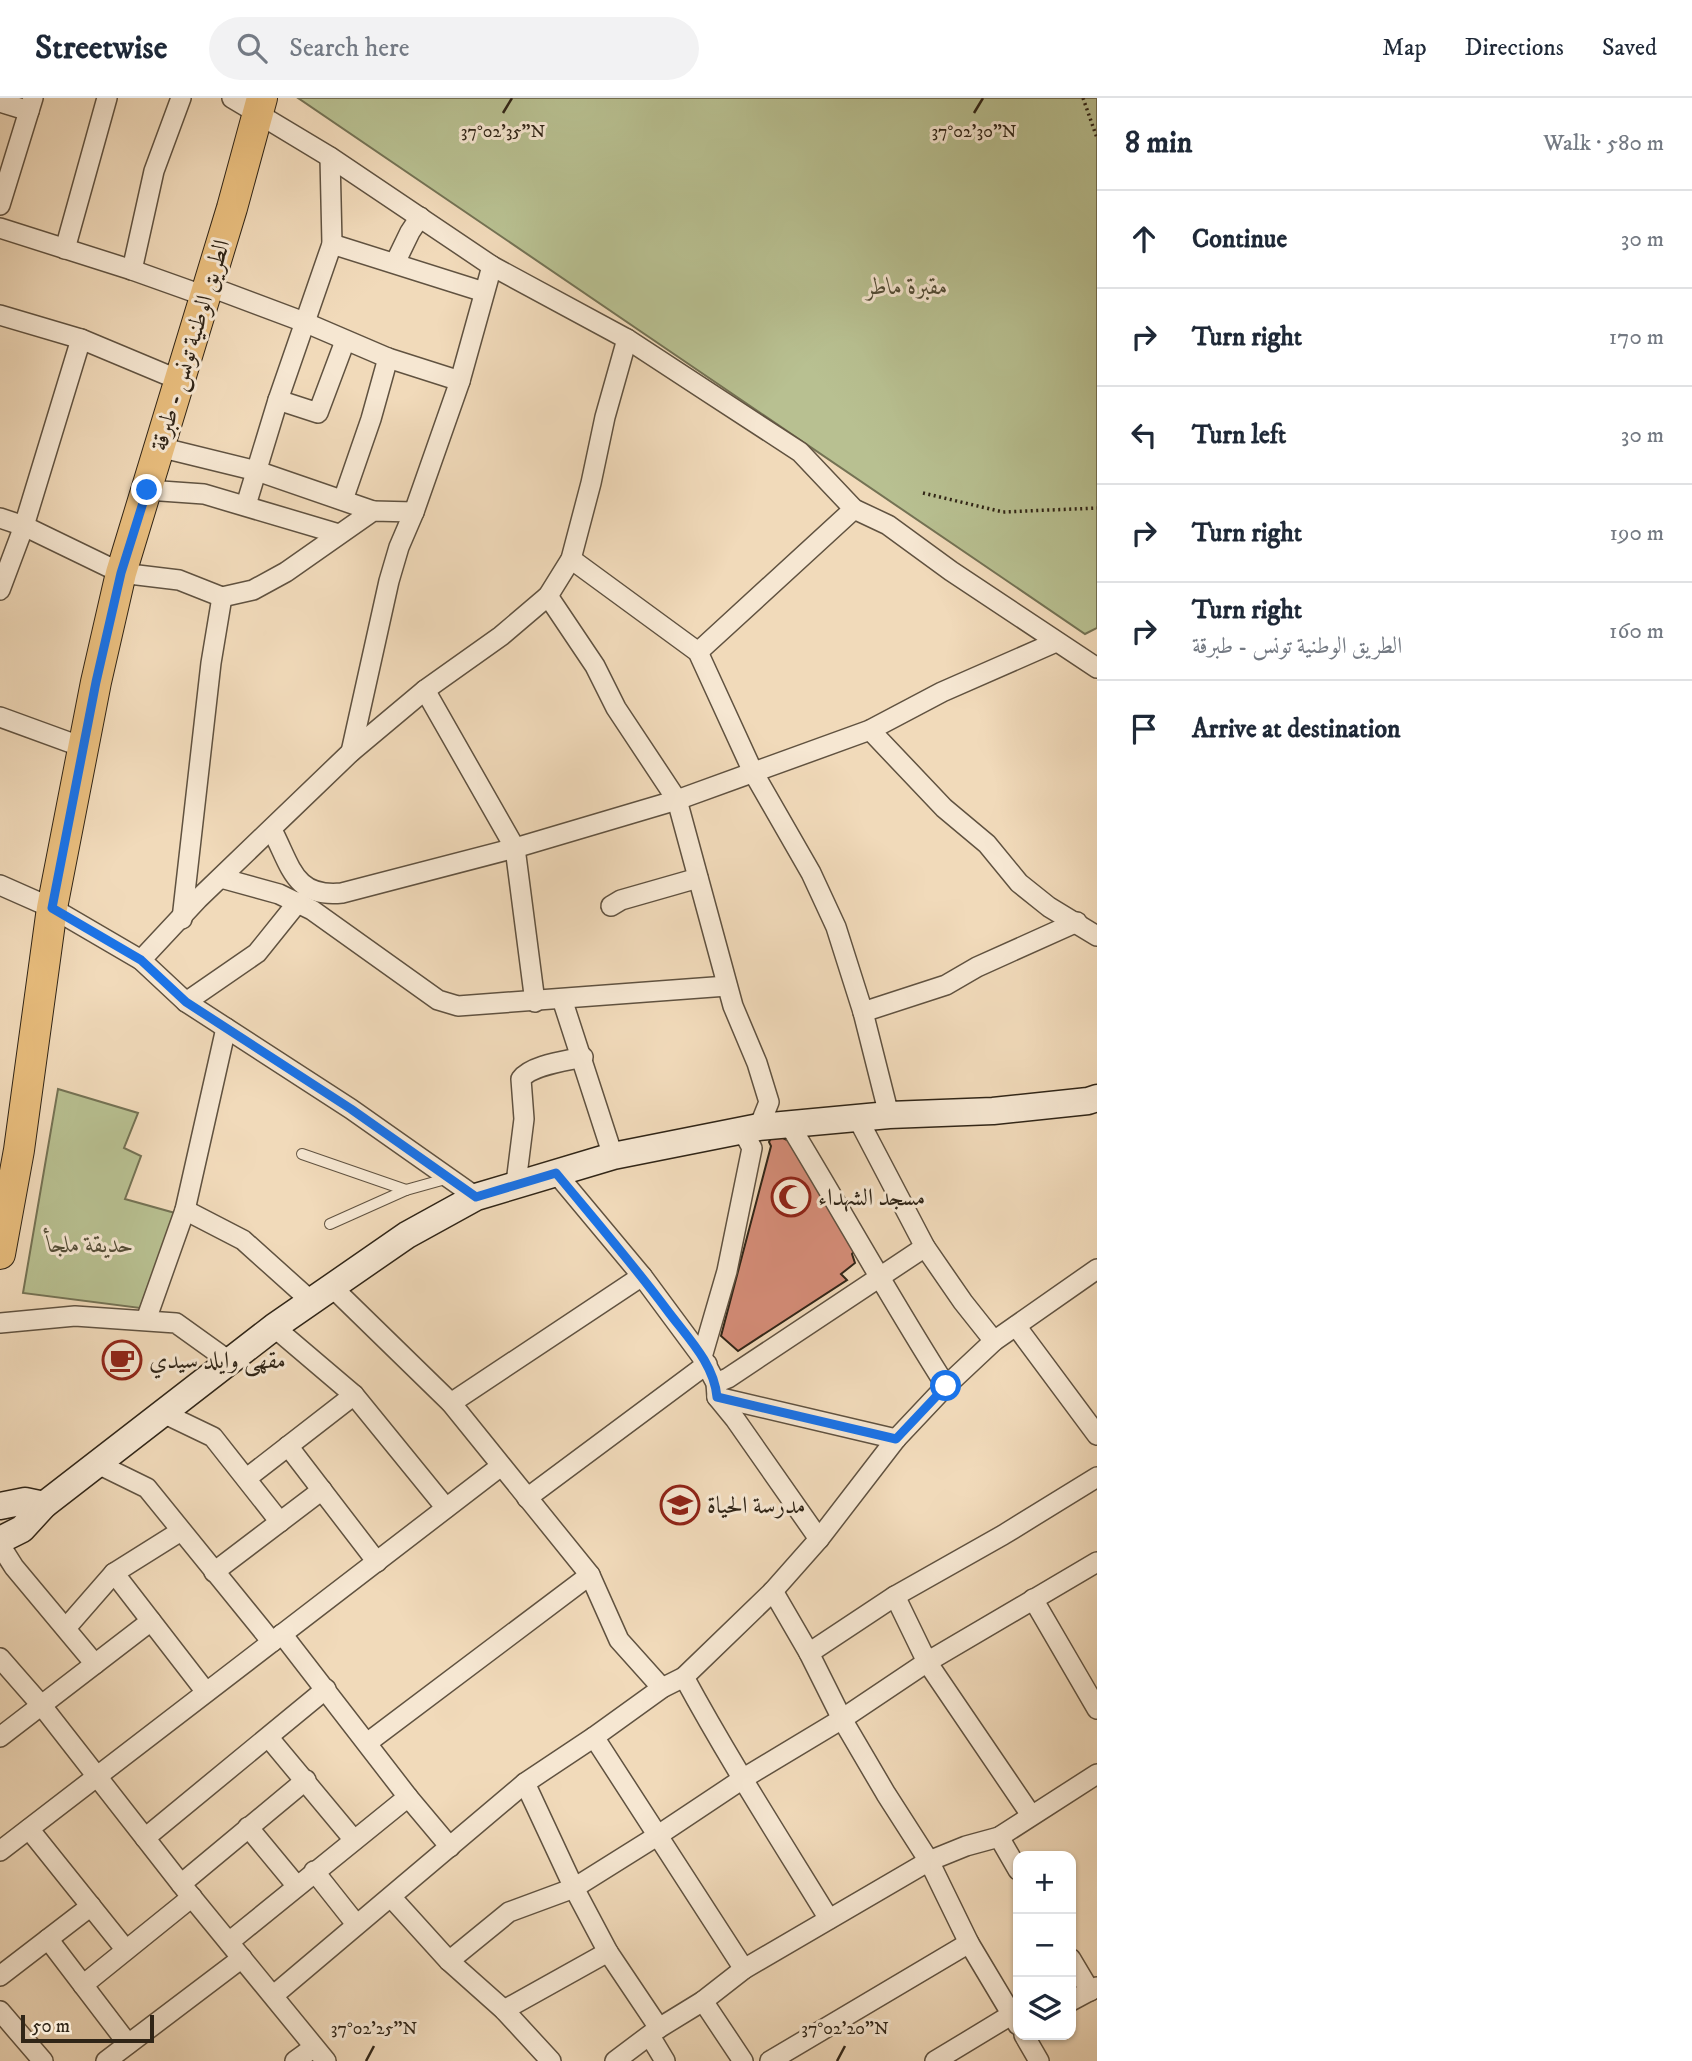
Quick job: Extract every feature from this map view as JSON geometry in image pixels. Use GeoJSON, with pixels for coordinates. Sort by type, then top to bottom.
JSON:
{"type":"FeatureCollection","features":[{"type":"Feature","properties":{"kind":"main road","name":"الطريق الوطنية تونس - طبرقة"},"geometry":{"type":"LineString","coordinates":[[0,1254],[19,1150],[52,908],[96,682],[121,573],[260,106]]}},
{"type":"Feature","properties":{"kind":"main road"},"geometry":{"type":"LineString","coordinates":[[1,1540],[22,1529],[44,1505],[274,1327],[407,1234],[476,1197],[613,1156],[751,1129],[889,1115],[1094,1105]]}},
{"type":"Feature","properties":{"kind":"main road"},"geometry":{"type":"LineString","coordinates":[[0,1506],[25,1501],[44,1505]]}},
{"type":"Feature","properties":{"kind":"street"},"geometry":{"type":"LineString","coordinates":[[65,248],[107,98]]}},
{"type":"Feature","properties":{"kind":"street"},"geometry":{"type":"LineString","coordinates":[[132,270],[154,171],[181,98]]}},
{"type":"Feature","properties":{"kind":"street"},"geometry":{"type":"LineString","coordinates":[[232,98],[260,106],[330,157],[492,266],[627,339],[800,452],[854,509],[888,526],[1097,668]]}},
{"type":"Feature","properties":{"kind":"street"},"geometry":{"type":"LineString","coordinates":[[0,102],[31,104],[0,205]]}},
{"type":"Feature","properties":{"kind":"street"},"geometry":{"type":"LineString","coordinates":[[246,505],[304,321],[332,244],[330,157]]}},
{"type":"Feature","properties":{"kind":"street"},"geometry":{"type":"LineString","coordinates":[[395,263],[420,217]]}},
{"type":"Feature","properties":{"kind":"street"},"geometry":{"type":"LineString","coordinates":[[0,228],[304,321],[388,358],[460,382]]}},
{"type":"Feature","properties":{"kind":"street"},"geometry":{"type":"LineString","coordinates":[[332,244],[484,292]]}},
{"type":"Feature","properties":{"kind":"street"},"geometry":{"type":"LineString","coordinates":[[351,752],[389,581],[460,382],[492,266]]}},
{"type":"Feature","properties":{"kind":"street"},"geometry":{"type":"LineString","coordinates":[[0,315],[81,339],[179,380]]}},
{"type":"Feature","properties":{"kind":"street"},"geometry":{"type":"LineString","coordinates":[[0,590],[23,526],[81,339]]}},
{"type":"Feature","properties":{"kind":"street"},"geometry":{"type":"LineString","coordinates":[[141,960],[198,899],[351,752],[425,690],[501,636],[548,596],[570,559],[591,483],[604,417],[627,339]]}},
{"type":"Feature","properties":{"kind":"street"},"geometry":{"type":"LineString","coordinates":[[278,400],[318,414],[345,341]]}},
{"type":"Feature","properties":{"kind":"street"},"geometry":{"type":"LineString","coordinates":[[342,500],[371,419],[388,358]]}},
{"type":"Feature","properties":{"kind":"street"},"geometry":{"type":"LineString","coordinates":[[159,447],[257,471],[373,511],[414,512]]}},
{"type":"Feature","properties":{"kind":"street"},"geometry":{"type":"LineString","coordinates":[[147,490],[204,494],[339,534]]}},
{"type":"Feature","properties":{"kind":"street"},"geometry":{"type":"LineString","coordinates":[[698,652],[854,509]]}},
{"type":"Feature","properties":{"kind":"street"},"geometry":{"type":"LineString","coordinates":[[0,519],[23,526],[121,573],[179,580],[222,597],[253,590],[286,572],[373,511]]}},
{"type":"Feature","properties":{"kind":"street"},"geometry":{"type":"LineString","coordinates":[[570,559],[698,652],[753,772],[811,873],[836,927],[863,1012],[889,1115]]}},
{"type":"Feature","properties":{"kind":"street"},"geometry":{"type":"LineString","coordinates":[[527,1498],[705,1361],[752,1148],[751,1129],[769,1102],[757,1063],[733,1006],[677,800],[616,708],[595,666],[548,596]]}},
{"type":"Feature","properties":{"kind":"street"},"geometry":{"type":"LineString","coordinates":[[182,919],[211,663],[222,597]]}},
{"type":"Feature","properties":{"kind":"street"},"geometry":{"type":"LineString","coordinates":[[186,1002],[257,953],[310,902],[515,848],[677,800],[870,730],[942,692],[1056,642]]}},
{"type":"Feature","properties":{"kind":"street"},"geometry":{"type":"LineString","coordinates":[[425,690],[515,848],[535,1002]]}},
{"type":"Feature","properties":{"kind":"street"},"geometry":{"type":"LineString","coordinates":[[0,717],[85,748]]}},
{"type":"Feature","properties":{"kind":"street"},"geometry":{"type":"LineString","coordinates":[[870,730],[944,808],[987,844],[1019,883],[1049,907],[1097,936]]}},
{"type":"Feature","properties":{"kind":"street"},"geometry":{"type":"LineString","coordinates":[[272,830],[300,883],[312,892],[310,902]]}},
{"type":"Feature","properties":{"kind":"street"},"geometry":{"type":"LineString","coordinates":[[221,878],[310,902],[443,1003],[458,1006],[535,1002],[727,986]]}},
{"type":"Feature","properties":{"kind":"street"},"geometry":{"type":"LineString","coordinates":[[611,906],[621,900],[698,878]]}},
{"type":"Feature","properties":{"kind":"street"},"geometry":{"type":"LineString","coordinates":[[0,885],[52,908],[141,960],[186,1002],[351,1109],[476,1197]]}},
{"type":"Feature","properties":{"kind":"street"},"geometry":{"type":"LineString","coordinates":[[863,1012],[946,985],[977,967],[1077,922]]}},
{"type":"Feature","properties":{"kind":"street"},"geometry":{"type":"LineString","coordinates":[[562,999],[613,1156]]}},
{"type":"Feature","properties":{"kind":"street"},"geometry":{"type":"LineString","coordinates":[[146,1320],[185,1210],[226,1028]]}},
{"type":"Feature","properties":{"kind":"street"},"geometry":{"type":"LineString","coordinates":[[516,1184],[524,1119],[522,1079],[526,1073],[583,1057]]}},
{"type":"Feature","properties":{"kind":"street"},"geometry":{"type":"LineString","coordinates":[[858,1119],[925,1247],[994,1341]]}},
{"type":"Feature","properties":{"kind":"street"},"geometry":{"type":"LineString","coordinates":[[789,1124],[946,1386]]}},
{"type":"Feature","properties":{"kind":"street"},"geometry":{"type":"LineString","coordinates":[[556,1173],[642,1276],[705,1361],[716,1390],[819,1539]]}},
{"type":"Feature","properties":{"kind":"street"},"geometry":{"type":"LineString","coordinates":[[185,1210],[243,1240],[322,1294],[451,1404],[590,1575],[619,1640],[662,1688]]}},
{"type":"Feature","properties":{"kind":"street"},"geometry":{"type":"LineString","coordinates":[[716,1390],[728,1378],[925,1247]]}},
{"type":"Feature","properties":{"kind":"street"},"geometry":{"type":"LineString","coordinates":[[274,1995],[525,1783],[662,1688],[684,1677],[773,1591],[819,1539],[896,1439],[946,1386],[994,1341],[1097,1269]]}},
{"type":"Feature","properties":{"kind":"street"},"geometry":{"type":"LineString","coordinates":[[451,1404],[642,1276]]}},
{"type":"Feature","properties":{"kind":"street"},"geometry":{"type":"LineString","coordinates":[[0,1323],[75,1316],[176,1323],[229,1361]]}},
{"type":"Feature","properties":{"kind":"street"},"geometry":{"type":"LineString","coordinates":[[1016,1326],[1097,1435]]}},
{"type":"Feature","properties":{"kind":"street"},"geometry":{"type":"LineString","coordinates":[[274,1327],[354,1395],[446,1508]]}},
{"type":"Feature","properties":{"kind":"street"},"geometry":{"type":"LineString","coordinates":[[716,1390],[896,1439]]}},
{"type":"Feature","properties":{"kind":"street"},"geometry":{"type":"LineString","coordinates":[[247,1478],[354,1395]]}},
{"type":"Feature","properties":{"kind":"street"},"geometry":{"type":"LineString","coordinates":[[163,1413],[213,1437],[280,1522]]}},
{"type":"Feature","properties":{"kind":"street"},"geometry":{"type":"LineString","coordinates":[[288,1446],[376,1562]]}},
{"type":"Feature","properties":{"kind":"street"},"geometry":{"type":"LineString","coordinates":[[98,1464],[147,1488],[214,1572],[326,1689],[408,1797],[450,1847]]}},
{"type":"Feature","properties":{"kind":"street"},"geometry":{"type":"LineString","coordinates":[[0,1851],[501,1466]]}},
{"type":"Feature","properties":{"kind":"street"},"geometry":{"type":"LineString","coordinates":[[809,1653],[895,1596],[1003,1535],[1097,1477]]}},
{"type":"Feature","properties":{"kind":"street"},"geometry":{"type":"LineString","coordinates":[[214,1572],[322,1490]]}},
{"type":"Feature","properties":{"kind":"street"},"geometry":{"type":"LineString","coordinates":[[66,1628],[114,1573],[181,1531]]}},
{"type":"Feature","properties":{"kind":"street"},"geometry":{"type":"LineString","coordinates":[[1,1540],[4,1552],[14,1567],[95,1664]]}},
{"type":"Feature","properties":{"kind":"street"},"geometry":{"type":"LineString","coordinates":[[449,1961],[509,1912],[574,1888],[744,1778],[842,1719],[927,1662],[1097,1562]]}},
{"type":"Feature","properties":{"kind":"street"},"geometry":{"type":"LineString","coordinates":[[114,1573],[206,1692]]}},
{"type":"Feature","properties":{"kind":"street"},"geometry":{"type":"LineString","coordinates":[[367,1743],[590,1575]]}},
{"type":"Feature","properties":{"kind":"street"},"geometry":{"type":"LineString","coordinates":[[773,1591],[809,1653],[842,1719],[929,1861],[969,1943],[1013,2018]]}},
{"type":"Feature","properties":{"kind":"street"},"geometry":{"type":"LineString","coordinates":[[895,1596],[927,1662],[1031,1815]]}},
{"type":"Feature","properties":{"kind":"street"},"geometry":{"type":"LineString","coordinates":[[1033,1599],[1097,1709]]}},
{"type":"Feature","properties":{"kind":"street"},"geometry":{"type":"LineString","coordinates":[[0,1737],[151,1621]]}},
{"type":"Feature","properties":{"kind":"street"},"geometry":{"type":"LineString","coordinates":[[0,1658],[42,1706],[320,2054],[295,2061]]}},
{"type":"Feature","properties":{"kind":"street"},"geometry":{"type":"LineString","coordinates":[[684,1677],[717,1739],[744,1778],[829,1919]]}},
{"type":"Feature","properties":{"kind":"street"},"geometry":{"type":"LineString","coordinates":[[145,1838],[326,1689]]}},
{"type":"Feature","properties":{"kind":"street"},"geometry":{"type":"LineString","coordinates":[[594,1737],[744,1969]]}},
{"type":"Feature","properties":{"kind":"street"},"geometry":{"type":"LineString","coordinates":[[269,1738],[354,1840]]}},
{"type":"Feature","properties":{"kind":"street"},"geometry":{"type":"LineString","coordinates":[[615,2061],[703,2001],[744,1969],[929,1861],[966,1846],[999,1837],[1097,1774]]}},
{"type":"Feature","properties":{"kind":"street"},"geometry":{"type":"LineString","coordinates":[[83,1985],[126,1950],[248,1827],[306,1780]]}},
{"type":"Feature","properties":{"kind":"street"},"geometry":{"type":"LineString","coordinates":[[525,1783],[574,1888],[655,2032],[665,2061]]}},
{"type":"Feature","properties":{"kind":"street"},"geometry":{"type":"LineString","coordinates":[[229,1942],[296,1885],[408,1797]]}},
{"type":"Feature","properties":{"kind":"street"},"geometry":{"type":"LineString","coordinates":[[248,1827],[296,1885]]}},
{"type":"Feature","properties":{"kind":"street"},"geometry":{"type":"LineString","coordinates":[[29,1829],[126,1950]]}},
{"type":"Feature","properties":{"kind":"street"},"geometry":{"type":"LineString","coordinates":[[999,1837],[1013,1861]]}},
{"type":"Feature","properties":{"kind":"street"},"geometry":{"type":"LineString","coordinates":[[314,1871],[356,1924]]}},
{"type":"Feature","properties":{"kind":"street"},"geometry":{"type":"LineString","coordinates":[[391,1897],[449,1961],[504,2010],[551,2061]]}},
{"type":"Feature","properties":{"kind":"street"},"geometry":{"type":"LineString","coordinates":[[0,1976],[91,1906]]}},
{"type":"Feature","properties":{"kind":"street"},"geometry":{"type":"LineString","coordinates":[[48,1939],[128,2044]]}},
{"type":"Feature","properties":{"kind":"street"},"geometry":{"type":"LineString","coordinates":[[770,2061],[969,1943]]}},
{"type":"Feature","properties":{"kind":"street"},"geometry":{"type":"LineString","coordinates":[[504,2010],[608,1952]]}},
{"type":"Feature","properties":{"kind":"street"},"geometry":{"type":"LineString","coordinates":[[106,2061],[242,1958]]}},
{"type":"Feature","properties":{"kind":"street"},"geometry":{"type":"LineString","coordinates":[[1076,1966],[1094,1989],[1076,1998]]}},
{"type":"Feature","properties":{"kind":"street"},"geometry":{"type":"LineString","coordinates":[[703,2001],[743,2061]]}},
{"type":"Feature","properties":{"kind":"street"},"geometry":{"type":"LineString","coordinates":[[0,2011],[43,2061]]}},
{"type":"Feature","properties":{"kind":"street"},"geometry":{"type":"LineString","coordinates":[[935,2061],[1013,2021]]}},
{"type":"Feature","properties":{"kind":"street"},"geometry":{"type":"LineString","coordinates":[[1027,2040],[1039,2061]]}},
{"type":"Feature","properties":{"kind":"lane"},"geometry":{"type":"LineString","coordinates":[[302,1154],[406,1190]]}},
{"type":"Feature","properties":{"kind":"lane"},"geometry":{"type":"LineString","coordinates":[[330,1224],[406,1190],[449,1178]]}},
{"type":"Feature","properties":{"kind":"path"},"geometry":{"type":"LineString","coordinates":[[1083,98],[1097,138]]}},
{"type":"Feature","properties":{"kind":"path"},"geometry":{"type":"LineString","coordinates":[[923,493],[1003,512],[1097,508]]}},
{"type":"Feature","properties":{"kind":"green space","name":"مقبرة ماطر"},"geometry":{"type":"Polygon","coordinates":[[[298,98],[1097,98],[1097,628],[1085,634],[298,98]]]}},
{"type":"Feature","properties":{"kind":"green space","name":"حديقة ملجأ"},"geometry":{"type":"Polygon","coordinates":[[[58,1089],[138,1113],[124,1148],[141,1156],[125,1199],[175,1213],[140,1308],[23,1293],[58,1089]]]}},
{"type":"Feature","properties":{"kind":"building","name":"مسجد الشهداء"},"geometry":{"type":"Polygon","coordinates":[[[773,1133],[789,1141],[857,1248],[852,1254],[855,1263],[841,1274],[847,1280],[738,1351],[721,1336],[773,1133]]]}},
{"type":"Feature","properties":{"kind":"place","name":"مسجد الشهداء"},"geometry":{"type":"Point","coordinates":[791,1197]}},
{"type":"Feature","properties":{"kind":"place","name":"مقهى وايلد سيدي"},"geometry":{"type":"Point","coordinates":[122,1360]}},
{"type":"Feature","properties":{"kind":"place","name":"مدرسة الحياة"},"geometry":{"type":"Point","coordinates":[680,1505]}},
{"type":"Feature","properties":{"kind":"route"},"geometry":{"type":"LineString","coordinates":[[147,490],[121,573],[96,682],[52,908],[141,960],[186,1002],[351,1109],[476,1197],[556,1173],[642,1276],[702,1357],[716,1383],[717,1397],[896,1439],[946,1386]]}}]}
